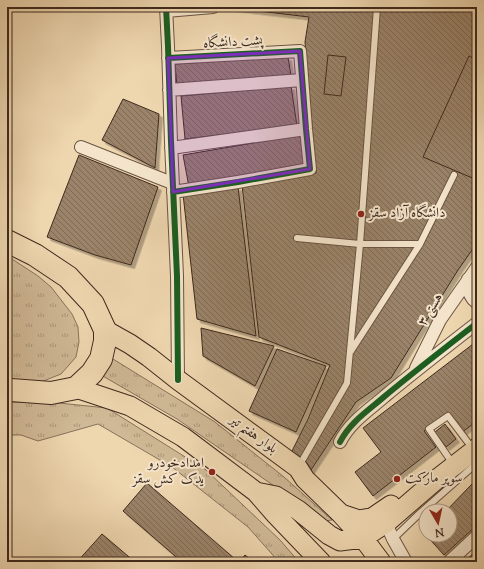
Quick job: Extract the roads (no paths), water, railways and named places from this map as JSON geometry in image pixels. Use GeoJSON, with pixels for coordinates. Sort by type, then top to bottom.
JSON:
{"type":"FeatureCollection","features":[{"type":"Feature","properties":{"kind":"highway"},"geometry":{"type":"LineString","coordinates":[[7,241],[35,255],[68,277],[93,304],[105,330],[105,341],[101,359],[92,373],[76,388],[51,393],[7,389]]}},
{"type":"Feature","properties":{"kind":"main road","name":"بلوار هفتم تیر"},"geometry":{"type":"LineString","coordinates":[[105,330],[149,357],[298,468],[305,479],[363,538],[381,562]]}},
{"type":"Feature","properties":{"kind":"main road"},"geometry":{"type":"LineString","coordinates":[[76,388],[130,406],[183,437],[256,492],[321,562]]}},
{"type":"Feature","properties":{"kind":"main road"},"geometry":{"type":"LineString","coordinates":[[341,514],[359,520],[372,518],[388,508],[451,461],[475,448]]}},
{"type":"Feature","properties":{"kind":"main road"},"geometry":{"type":"LineString","coordinates":[[256,492],[276,496],[298,510],[329,535],[340,541],[363,538],[392,526],[437,479],[451,461]]}},
{"type":"Feature","properties":{"kind":"street"},"geometry":{"type":"LineString","coordinates":[[178,380],[177,276],[166,9],[213,7]]}},
{"type":"Feature","properties":{"kind":"street","name":"پشت دانشگاه"},"geometry":{"type":"LineString","coordinates":[[168,58],[300,52],[302,80]]}},
{"type":"Feature","properties":{"kind":"street"},"geometry":{"type":"LineString","coordinates":[[82,147],[173,187],[238,182],[310,170],[302,80],[169,90]]}},
{"type":"Feature","properties":{"kind":"street"},"geometry":{"type":"LineString","coordinates":[[171,148],[306,129]]}},
{"type":"Feature","properties":{"kind":"street","name":"هستی ۳"},"geometry":{"type":"LineString","coordinates":[[415,371],[440,320],[477,267]]}},
{"type":"Feature","properties":{"kind":"street"},"geometry":{"type":"LineString","coordinates":[[468,279],[468,289],[472,298],[477,303]]}},
{"type":"Feature","properties":{"kind":"street"},"geometry":{"type":"LineString","coordinates":[[340,442],[344,433],[355,421],[415,371],[477,323]]}},
{"type":"Feature","properties":{"kind":"street"},"geometry":{"type":"LineString","coordinates":[[392,526],[406,562]]}},
{"type":"Feature","properties":{"kind":"street"},"geometry":{"type":"LineString","coordinates":[[449,562],[477,536]]}},
{"type":"Feature","properties":{"kind":"lane"},"geometry":{"type":"LineString","coordinates":[[298,468],[346,383],[360,244],[377,7]]}},
{"type":"Feature","properties":{"kind":"lane"},"geometry":{"type":"LineString","coordinates":[[350,352],[420,244],[454,175]]}},
{"type":"Feature","properties":{"kind":"lane"},"geometry":{"type":"LineString","coordinates":[[297,238],[360,244],[420,244]]}},
{"type":"Feature","properties":{"kind":"lane"},"geometry":{"type":"LineString","coordinates":[[392,526],[430,504],[475,448],[448,416],[429,429],[451,461]]}},
{"type":"Feature","properties":{"kind":"place","name":"دانشگاه آزاد سقز"},"geometry":{"type":"Point","coordinates":[361,214]}},
{"type":"Feature","properties":{"kind":"place","name":"امدادخودرو یدک کش سقز"},"geometry":{"type":"Point","coordinates":[212,472]}},
{"type":"Feature","properties":{"kind":"place","name":"سوپر مارکت"},"geometry":{"type":"Point","coordinates":[397,479]}}]}
